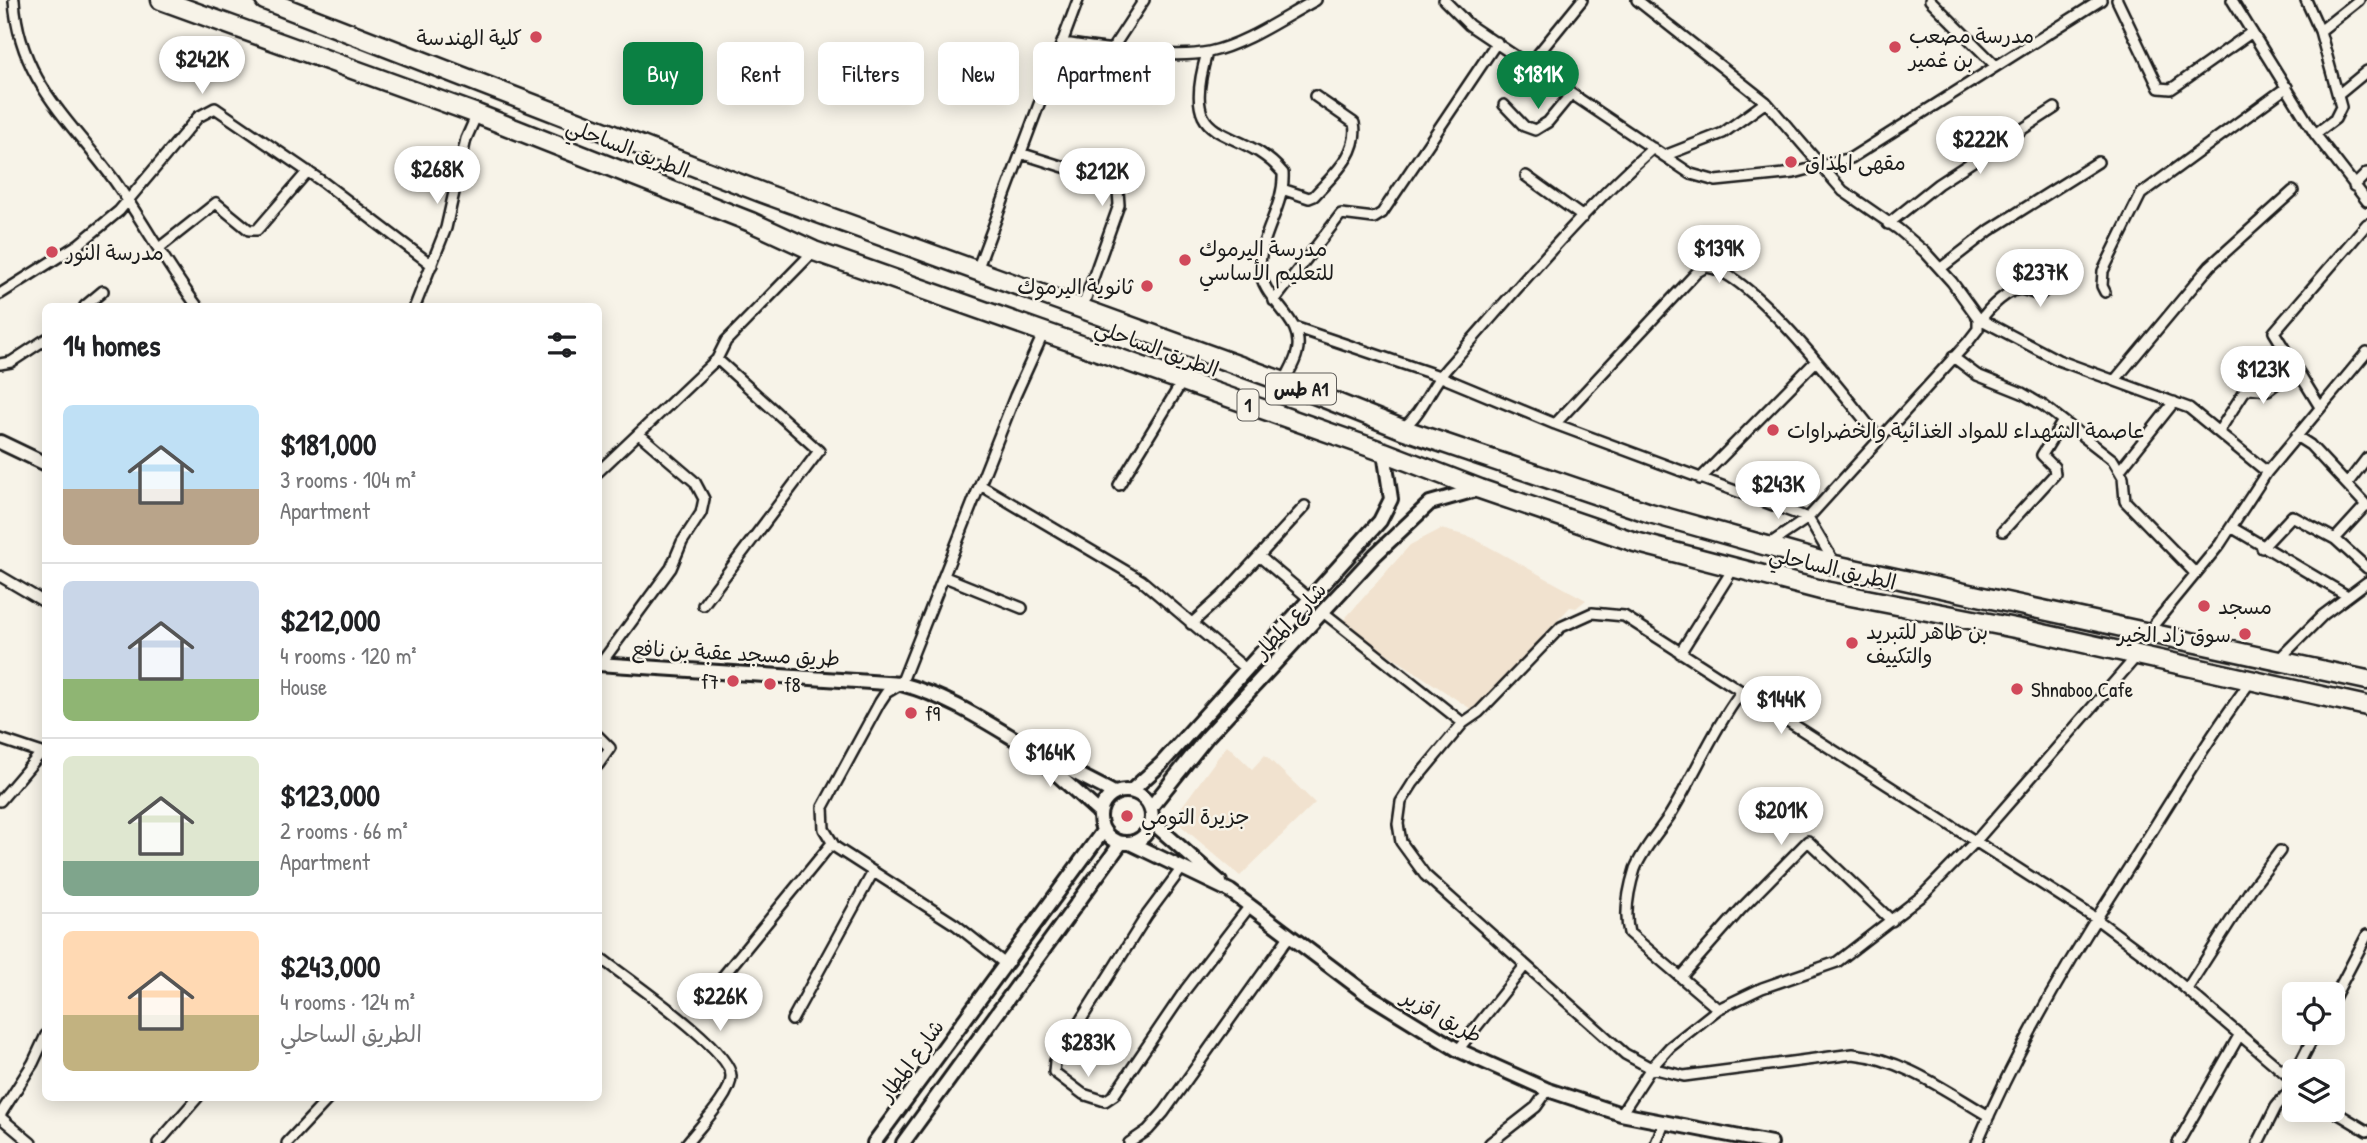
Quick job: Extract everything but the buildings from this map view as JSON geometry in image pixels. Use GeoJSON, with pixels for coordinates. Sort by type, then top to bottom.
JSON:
{"type":"FeatureCollection","features":[{"type":"Feature","properties":{"kind":"highway","name":"الطريق الساحلي"},"geometry":{"type":"LineString","coordinates":[[161,0],[477,114],[688,196],[814,251],[1635,542],[1733,569],[2367,706]]}},
{"type":"Feature","properties":{"kind":"highway","name":"الطريق الساحلي"},"geometry":{"type":"LineString","coordinates":[[265,0],[704,168],[762,193],[1284,382],[1402,429],[1598,497],[1835,565],[2367,680]]}},
{"type":"Feature","properties":{"kind":"highway"},"geometry":{"type":"LineString","coordinates":[[688,196],[706,185],[704,168]]}},
{"type":"Feature","properties":{"kind":"highway"},"geometry":{"type":"LineString","coordinates":[[751,222],[745,210],[746,204],[749,198],[762,193]]}},
{"type":"Feature","properties":{"kind":"street"},"geometry":{"type":"LineString","coordinates":[[14,0],[23,52],[38,84],[129,202],[195,303]]}},
{"type":"Feature","properties":{"kind":"street"},"geometry":{"type":"LineString","coordinates":[[1062,42],[1078,0]]}},
{"type":"Feature","properties":{"kind":"street"},"geometry":{"type":"LineString","coordinates":[[1117,42],[1144,0]]}},
{"type":"Feature","properties":{"kind":"street"},"geometry":{"type":"LineString","coordinates":[[1175,51],[1207,52],[1234,44],[1316,0]]}},
{"type":"Feature","properties":{"kind":"street"},"geometry":{"type":"LineString","coordinates":[[1444,0],[1469,25],[1664,156],[1702,179],[1716,181],[1794,173],[1851,158],[2101,0]]}},
{"type":"Feature","properties":{"kind":"street"},"geometry":{"type":"LineString","coordinates":[[1530,64],[1582,0]]}},
{"type":"Feature","properties":{"kind":"street"},"geometry":{"type":"LineString","coordinates":[[1637,0],[1766,102],[1786,123],[1819,167],[1843,191],[1908,237],[1941,268],[1979,319],[2058,360],[2189,408],[2267,471]]}},
{"type":"Feature","properties":{"kind":"street"},"geometry":{"type":"LineString","coordinates":[[1930,0],[1996,66]]}},
{"type":"Feature","properties":{"kind":"street"},"geometry":{"type":"LineString","coordinates":[[2117,0],[2159,88],[2164,90],[2177,85],[2252,32]]}},
{"type":"Feature","properties":{"kind":"street"},"geometry":{"type":"LineString","coordinates":[[2232,0],[2315,134],[2367,201]]}},
{"type":"Feature","properties":{"kind":"street"},"geometry":{"type":"LineString","coordinates":[[2306,0],[2320,31],[2338,95],[2340,114],[2315,134]]}},
{"type":"Feature","properties":{"kind":"street"},"geometry":{"type":"LineString","coordinates":[[2320,31],[2359,0]]}},
{"type":"Feature","properties":{"kind":"street"},"geometry":{"type":"LineString","coordinates":[[1274,301],[1341,214],[1374,218],[1382,213],[1497,42]]}},
{"type":"Feature","properties":{"kind":"street"},"geometry":{"type":"LineString","coordinates":[[1207,52],[1198,82],[1200,109],[1213,128],[1276,166],[1283,173],[1282,189],[1261,267],[1264,285],[1297,328],[1440,376],[1555,424],[1808,518],[1835,565]]}},
{"type":"Feature","properties":{"kind":"street"},"geometry":{"type":"LineString","coordinates":[[2338,95],[2367,71]]}},
{"type":"Feature","properties":{"kind":"street"},"geometry":{"type":"LineString","coordinates":[[2105,292],[2102,286],[2103,271],[2141,194],[2287,87]]}},
{"type":"Feature","properties":{"kind":"street"},"geometry":{"type":"LineString","coordinates":[[1504,105],[1524,126],[1535,130],[1549,122],[1571,94]]}},
{"type":"Feature","properties":{"kind":"street"},"geometry":{"type":"LineString","coordinates":[[1282,189],[1309,198],[1314,196],[1349,154],[1356,140],[1354,123],[1315,96]]}},
{"type":"Feature","properties":{"kind":"street"},"geometry":{"type":"LineString","coordinates":[[1664,156],[1729,130],[1766,102]]}},
{"type":"Feature","properties":{"kind":"street"},"geometry":{"type":"LineString","coordinates":[[977,270],[1040,105]]}},
{"type":"Feature","properties":{"kind":"street"},"geometry":{"type":"LineString","coordinates":[[0,294],[79,244],[129,202],[198,117],[209,108],[222,111],[432,265]]}},
{"type":"Feature","properties":{"kind":"street"},"geometry":{"type":"LineString","coordinates":[[1888,223],[1938,184],[2055,108]]}},
{"type":"Feature","properties":{"kind":"street"},"geometry":{"type":"LineString","coordinates":[[416,303],[446,228],[466,139],[477,114]]}},
{"type":"Feature","properties":{"kind":"street"},"geometry":{"type":"LineString","coordinates":[[1402,429],[1415,418],[1440,376],[1615,181],[1653,148]]}},
{"type":"Feature","properties":{"kind":"street"},"geometry":{"type":"LineString","coordinates":[[1023,154],[1108,181],[1118,190],[1119,205],[1082,310]]}},
{"type":"Feature","properties":{"kind":"street"},"geometry":{"type":"LineString","coordinates":[[1941,268],[1990,230],[2098,162]]}},
{"type":"Feature","properties":{"kind":"street"},"geometry":{"type":"LineString","coordinates":[[159,248],[216,203],[249,230],[257,230],[308,172]]}},
{"type":"Feature","properties":{"kind":"street"},"geometry":{"type":"LineString","coordinates":[[2354,186],[2367,173]]}},
{"type":"Feature","properties":{"kind":"street"},"geometry":{"type":"LineString","coordinates":[[1526,176],[1583,217]]}},
{"type":"Feature","properties":{"kind":"street"},"geometry":{"type":"LineString","coordinates":[[2115,380],[2210,266],[2293,191]]}},
{"type":"Feature","properties":{"kind":"street"},"geometry":{"type":"LineString","coordinates":[[2320,407],[2275,337],[2275,328],[2367,224]]}},
{"type":"Feature","properties":{"kind":"street"},"geometry":{"type":"LineString","coordinates":[[602,468],[717,359],[726,341],[814,251]]}},
{"type":"Feature","properties":{"kind":"street"},"geometry":{"type":"LineString","coordinates":[[1765,547],[1808,518],[1974,334],[1979,319],[1992,307],[2021,289],[2041,294],[2074,266]]}},
{"type":"Feature","properties":{"kind":"street"},"geometry":{"type":"LineString","coordinates":[[1555,424],[1697,272],[1706,267],[1718,268],[1736,280],[1816,360],[1879,438]]}},
{"type":"Feature","properties":{"kind":"street"},"geometry":{"type":"LineString","coordinates":[[89,303],[103,291]]}},
{"type":"Feature","properties":{"kind":"street"},"geometry":{"type":"LineString","coordinates":[[1284,382],[1297,354],[1297,328]]}},
{"type":"Feature","properties":{"kind":"street"},"geometry":{"type":"LineString","coordinates":[[1004,963],[906,890],[873,872],[832,843],[824,829],[826,798],[880,702],[886,693],[901,684],[982,486],[1015,396],[1044,331]]}},
{"type":"Feature","properties":{"kind":"street"},"geometry":{"type":"LineString","coordinates":[[0,364],[11,362],[42,342]]}},
{"type":"Feature","properties":{"kind":"street"},"geometry":{"type":"LineString","coordinates":[[2147,633],[2231,527],[2267,471],[2367,352]]}},
{"type":"Feature","properties":{"kind":"street"},"geometry":{"type":"LineString","coordinates":[[1953,357],[1977,375],[2022,393],[2113,460],[2120,470],[2125,501],[2195,573]]}},
{"type":"Feature","properties":{"kind":"street"},"geometry":{"type":"LineString","coordinates":[[703,605],[819,451],[717,359]]}},
{"type":"Feature","properties":{"kind":"street"},"geometry":{"type":"LineString","coordinates":[[1700,479],[1816,360]]}},
{"type":"Feature","properties":{"kind":"street"},"geometry":{"type":"LineString","coordinates":[[2219,431],[2244,392],[2250,388],[2268,390],[2296,369]]}},
{"type":"Feature","properties":{"kind":"street"},"geometry":{"type":"LineString","coordinates":[[1119,485],[1182,382]]}},
{"type":"Feature","properties":{"kind":"street"},"geometry":{"type":"LineString","coordinates":[[2120,470],[2175,402]]}},
{"type":"Feature","properties":{"kind":"street"},"geometry":{"type":"LineString","coordinates":[[2003,531],[2055,474],[2054,467],[2042,455],[2063,421]]}},
{"type":"Feature","properties":{"kind":"street"},"geometry":{"type":"LineString","coordinates":[[602,661],[671,568],[704,506],[702,491],[695,482],[639,435]]}},
{"type":"Feature","properties":{"kind":"street"},"geometry":{"type":"LineString","coordinates":[[2296,436],[2310,445],[2367,506],[2335,539]]}},
{"type":"Feature","properties":{"kind":"street"},"geometry":{"type":"LineString","coordinates":[[0,442],[42,462]]}},
{"type":"Feature","properties":{"kind":"street","name":"شارع المطار"},"geometry":{"type":"LineString","coordinates":[[1131,791],[1152,774],[1380,521],[1391,499],[1384,452]]}},
{"type":"Feature","properties":{"kind":"street"},"geometry":{"type":"LineString","coordinates":[[2347,484],[2367,458]]}},
{"type":"Feature","properties":{"kind":"street"},"geometry":{"type":"LineString","coordinates":[[982,486],[1141,580],[1247,670]]}},
{"type":"Feature","properties":{"kind":"street","name":"شارع المطار"},"geometry":{"type":"LineString","coordinates":[[1151,807],[1206,737],[1375,555],[1430,503],[1480,489]]}},
{"type":"Feature","properties":{"kind":"street"},"geometry":{"type":"LineString","coordinates":[[1191,624],[1223,595],[1305,506]]}},
{"type":"Feature","properties":{"kind":"street"},"geometry":{"type":"LineString","coordinates":[[2262,548],[2292,516],[2335,539],[2367,568]]}},
{"type":"Feature","properties":{"kind":"street"},"geometry":{"type":"LineString","coordinates":[[2231,527],[2262,548],[2346,595]]}},
{"type":"Feature","properties":{"kind":"street"},"geometry":{"type":"LineString","coordinates":[[1361,542],[1375,555]]}},
{"type":"Feature","properties":{"kind":"street"},"geometry":{"type":"LineString","coordinates":[[1259,556],[1311,600]]}},
{"type":"Feature","properties":{"kind":"street"},"geometry":{"type":"LineString","coordinates":[[1680,653],[1733,569]]}},
{"type":"Feature","properties":{"kind":"street"},"geometry":{"type":"LineString","coordinates":[[0,576],[42,601]]}},
{"type":"Feature","properties":{"kind":"street"},"geometry":{"type":"LineString","coordinates":[[944,577],[1022,608]]}},
{"type":"Feature","properties":{"kind":"street"},"geometry":{"type":"LineString","coordinates":[[2276,662],[2346,595],[2367,582]]}},
{"type":"Feature","properties":{"kind":"street"},"geometry":{"type":"LineString","coordinates":[[1323,612],[1463,723]]}},
{"type":"Feature","properties":{"kind":"street"},"geometry":{"type":"LineString","coordinates":[[1989,1116],[1913,1072],[1868,1056],[1853,1054],[1684,1076],[1651,1068],[1625,1054],[1524,967],[1424,875],[1401,842],[1398,824],[1401,802],[1413,783],[1463,723],[1479,712],[1561,627],[1592,613],[1625,616],[2095,918],[2187,989],[2282,1068]]}},
{"type":"Feature","properties":{"kind":"street"},"geometry":{"type":"LineString","coordinates":[[1621,1114],[1651,1068],[1670,1047],[1718,1009],[1762,988],[1837,961],[1892,921],[1975,842],[2136,657]]}},
{"type":"Feature","properties":{"kind":"street","name":"طريق مسجد عقبة بن نافع"},"geometry":{"type":"LineString","coordinates":[[602,665],[901,684],[955,703],[1024,745],[1114,793]]}},
{"type":"Feature","properties":{"kind":"street"},"geometry":{"type":"LineString","coordinates":[[1977,1143],[2061,974],[2180,787],[2202,747],[2250,682]]}},
{"type":"Feature","properties":{"kind":"street"},"geometry":{"type":"LineString","coordinates":[[1718,1009],[1629,933],[1629,892],[1640,859],[1670,814],[1723,716],[1742,691]]}},
{"type":"Feature","properties":{"kind":"street"},"geometry":{"type":"LineString","coordinates":[[0,738],[42,754]]}},
{"type":"Feature","properties":{"kind":"street"},"geometry":{"type":"LineString","coordinates":[[602,740],[610,748],[602,759]]}},
{"type":"Feature","properties":{"kind":"street","name":"طريق مسجد عقبة بن نافع"},"geometry":{"type":"LineString","coordinates":[[1024,745],[1100,813]]}},
{"type":"Feature","properties":{"kind":"street"},"geometry":{"type":"LineString","coordinates":[[0,801],[42,755]]}},
{"type":"Feature","properties":{"kind":"street"},"geometry":{"type":"LineString","coordinates":[[1131,791],[1143,797],[1151,807],[1152,822],[1145,835],[1126,843],[1103,831],[1100,813],[1105,801],[1114,793],[1131,791]]}},
{"type":"Feature","properties":{"kind":"street"},"geometry":{"type":"LineString","coordinates":[[1152,822],[1230,891]]}},
{"type":"Feature","properties":{"kind":"street","name":"شارع المطار"},"geometry":{"type":"LineString","coordinates":[[874,1143],[1103,831]]}},
{"type":"Feature","properties":{"kind":"street"},"geometry":{"type":"LineString","coordinates":[[1681,977],[1741,909],[1808,842],[1892,921]]}},
{"type":"Feature","properties":{"kind":"street"},"geometry":{"type":"LineString","coordinates":[[724,975],[832,843]]}},
{"type":"Feature","properties":{"kind":"street","name":"شارع المطار"},"geometry":{"type":"LineString","coordinates":[[903,1143],[1126,843]]}},
{"type":"Feature","properties":{"kind":"street","name":"طريق اقزير"},"geometry":{"type":"LineString","coordinates":[[1126,843],[1230,891],[1393,1012],[1458,1050],[1549,1090],[1621,1114],[1770,1143]]}},
{"type":"Feature","properties":{"kind":"street"},"geometry":{"type":"LineString","coordinates":[[2187,989],[2251,889],[2280,851]]}},
{"type":"Feature","properties":{"kind":"street"},"geometry":{"type":"LineString","coordinates":[[1182,868],[1134,934],[1052,1067],[1061,1078],[1083,1094],[1105,1101],[1114,1095],[1186,989],[1249,906]]}},
{"type":"Feature","properties":{"kind":"street"},"geometry":{"type":"LineString","coordinates":[[792,1020],[873,872]]}},
{"type":"Feature","properties":{"kind":"street"},"geometry":{"type":"LineString","coordinates":[[1129,1143],[1148,1130],[1164,1112],[1290,935]]}},
{"type":"Feature","properties":{"kind":"street"},"geometry":{"type":"LineString","coordinates":[[2342,982],[2367,935]]}},
{"type":"Feature","properties":{"kind":"street"},"geometry":{"type":"LineString","coordinates":[[602,960],[698,1031],[730,1069],[731,1081],[725,1095],[687,1143]]}},
{"type":"Feature","properties":{"kind":"street"},"geometry":{"type":"LineString","coordinates":[[1458,1050],[1524,967]]}},
{"type":"Feature","properties":{"kind":"street"},"geometry":{"type":"LineString","coordinates":[[2178,1143],[2240,1034]]}},
{"type":"Feature","properties":{"kind":"street"},"geometry":{"type":"LineString","coordinates":[[31,1143],[0,1116],[42,1044]]}},
{"type":"Feature","properties":{"kind":"street"},"geometry":{"type":"LineString","coordinates":[[33,1063],[42,1062]]}},
{"type":"Feature","properties":{"kind":"street"},"geometry":{"type":"LineString","coordinates":[[1490,1143],[1536,1107],[1549,1090]]}},
{"type":"Feature","properties":{"kind":"street"},"geometry":{"type":"LineString","coordinates":[[2258,1143],[2282,1097]]}},
{"type":"Feature","properties":{"kind":"street"},"geometry":{"type":"LineString","coordinates":[[158,1143],[195,1101]]}},
{"type":"Feature","properties":{"kind":"street"},"geometry":{"type":"LineString","coordinates":[[287,1143],[326,1101]]}},
{"type":"Feature","properties":{"kind":"street"},"geometry":{"type":"LineString","coordinates":[[2345,1117],[2367,1130]]}},
{"type":"Feature","properties":{"kind":"street"},"geometry":{"type":"LineString","coordinates":[[1656,1143],[1665,1121]]}},
{"type":"Feature","properties":{"kind":"shaded area"},"geometry":{"type":"Polygon","coordinates":[[[1441,529],[1471,537],[1586,600],[1576,608],[1570,607],[1474,711],[1341,623],[1410,545],[1441,529]]]}},
{"type":"Feature","properties":{"kind":"shaded area"},"geometry":{"type":"Polygon","coordinates":[[[1227,745],[1252,769],[1265,755],[1315,803],[1240,876],[1179,824],[1180,809],[1227,745]]]}},
{"type":"Feature","properties":{"kind":"place","name":"كلية الهندسة"},"geometry":{"type":"Point","coordinates":[536,37]}},
{"type":"Feature","properties":{"kind":"place","name":"مدرسة مصعب بن عُمير"},"geometry":{"type":"Point","coordinates":[1895,47]}},
{"type":"Feature","properties":{"kind":"place","name":"مقهى المذاق"},"geometry":{"type":"Point","coordinates":[1791,162]}},
{"type":"Feature","properties":{"kind":"place","name":"مدرسة النور"},"geometry":{"type":"Point","coordinates":[52,252]}},
{"type":"Feature","properties":{"kind":"place","name":"مدرسة اليرموك للتعليم الأساسي"},"geometry":{"type":"Point","coordinates":[1185,260]}},
{"type":"Feature","properties":{"kind":"place","name":"ثانوية اليرموك"},"geometry":{"type":"Point","coordinates":[1147,286]}},
{"type":"Feature","properties":{"kind":"place","name":"عاصمة الشهداء للمواد الغذائية والخضراوات"},"geometry":{"type":"Point","coordinates":[1773,430]}},
{"type":"Feature","properties":{"kind":"place","name":"مسجد"},"geometry":{"type":"Point","coordinates":[2204,606]}},
{"type":"Feature","properties":{"kind":"place","name":"سوق زاد الخير"},"geometry":{"type":"Point","coordinates":[2245,634]}},
{"type":"Feature","properties":{"kind":"place","name":"بن طاهر للتبريد والتكييف"},"geometry":{"type":"Point","coordinates":[1852,643]}},
{"type":"Feature","properties":{"kind":"place","name":"f7"},"geometry":{"type":"Point","coordinates":[733,681]}},
{"type":"Feature","properties":{"kind":"place","name":"f8"},"geometry":{"type":"Point","coordinates":[770,684]}},
{"type":"Feature","properties":{"kind":"place","name":"Shnaboo Cafe"},"geometry":{"type":"Point","coordinates":[2017,689]}},
{"type":"Feature","properties":{"kind":"place","name":"f9"},"geometry":{"type":"Point","coordinates":[911,713]}},
{"type":"Feature","properties":{"kind":"place","name":"جزيرة التومي"},"geometry":{"type":"Point","coordinates":[1127,816]}}]}
